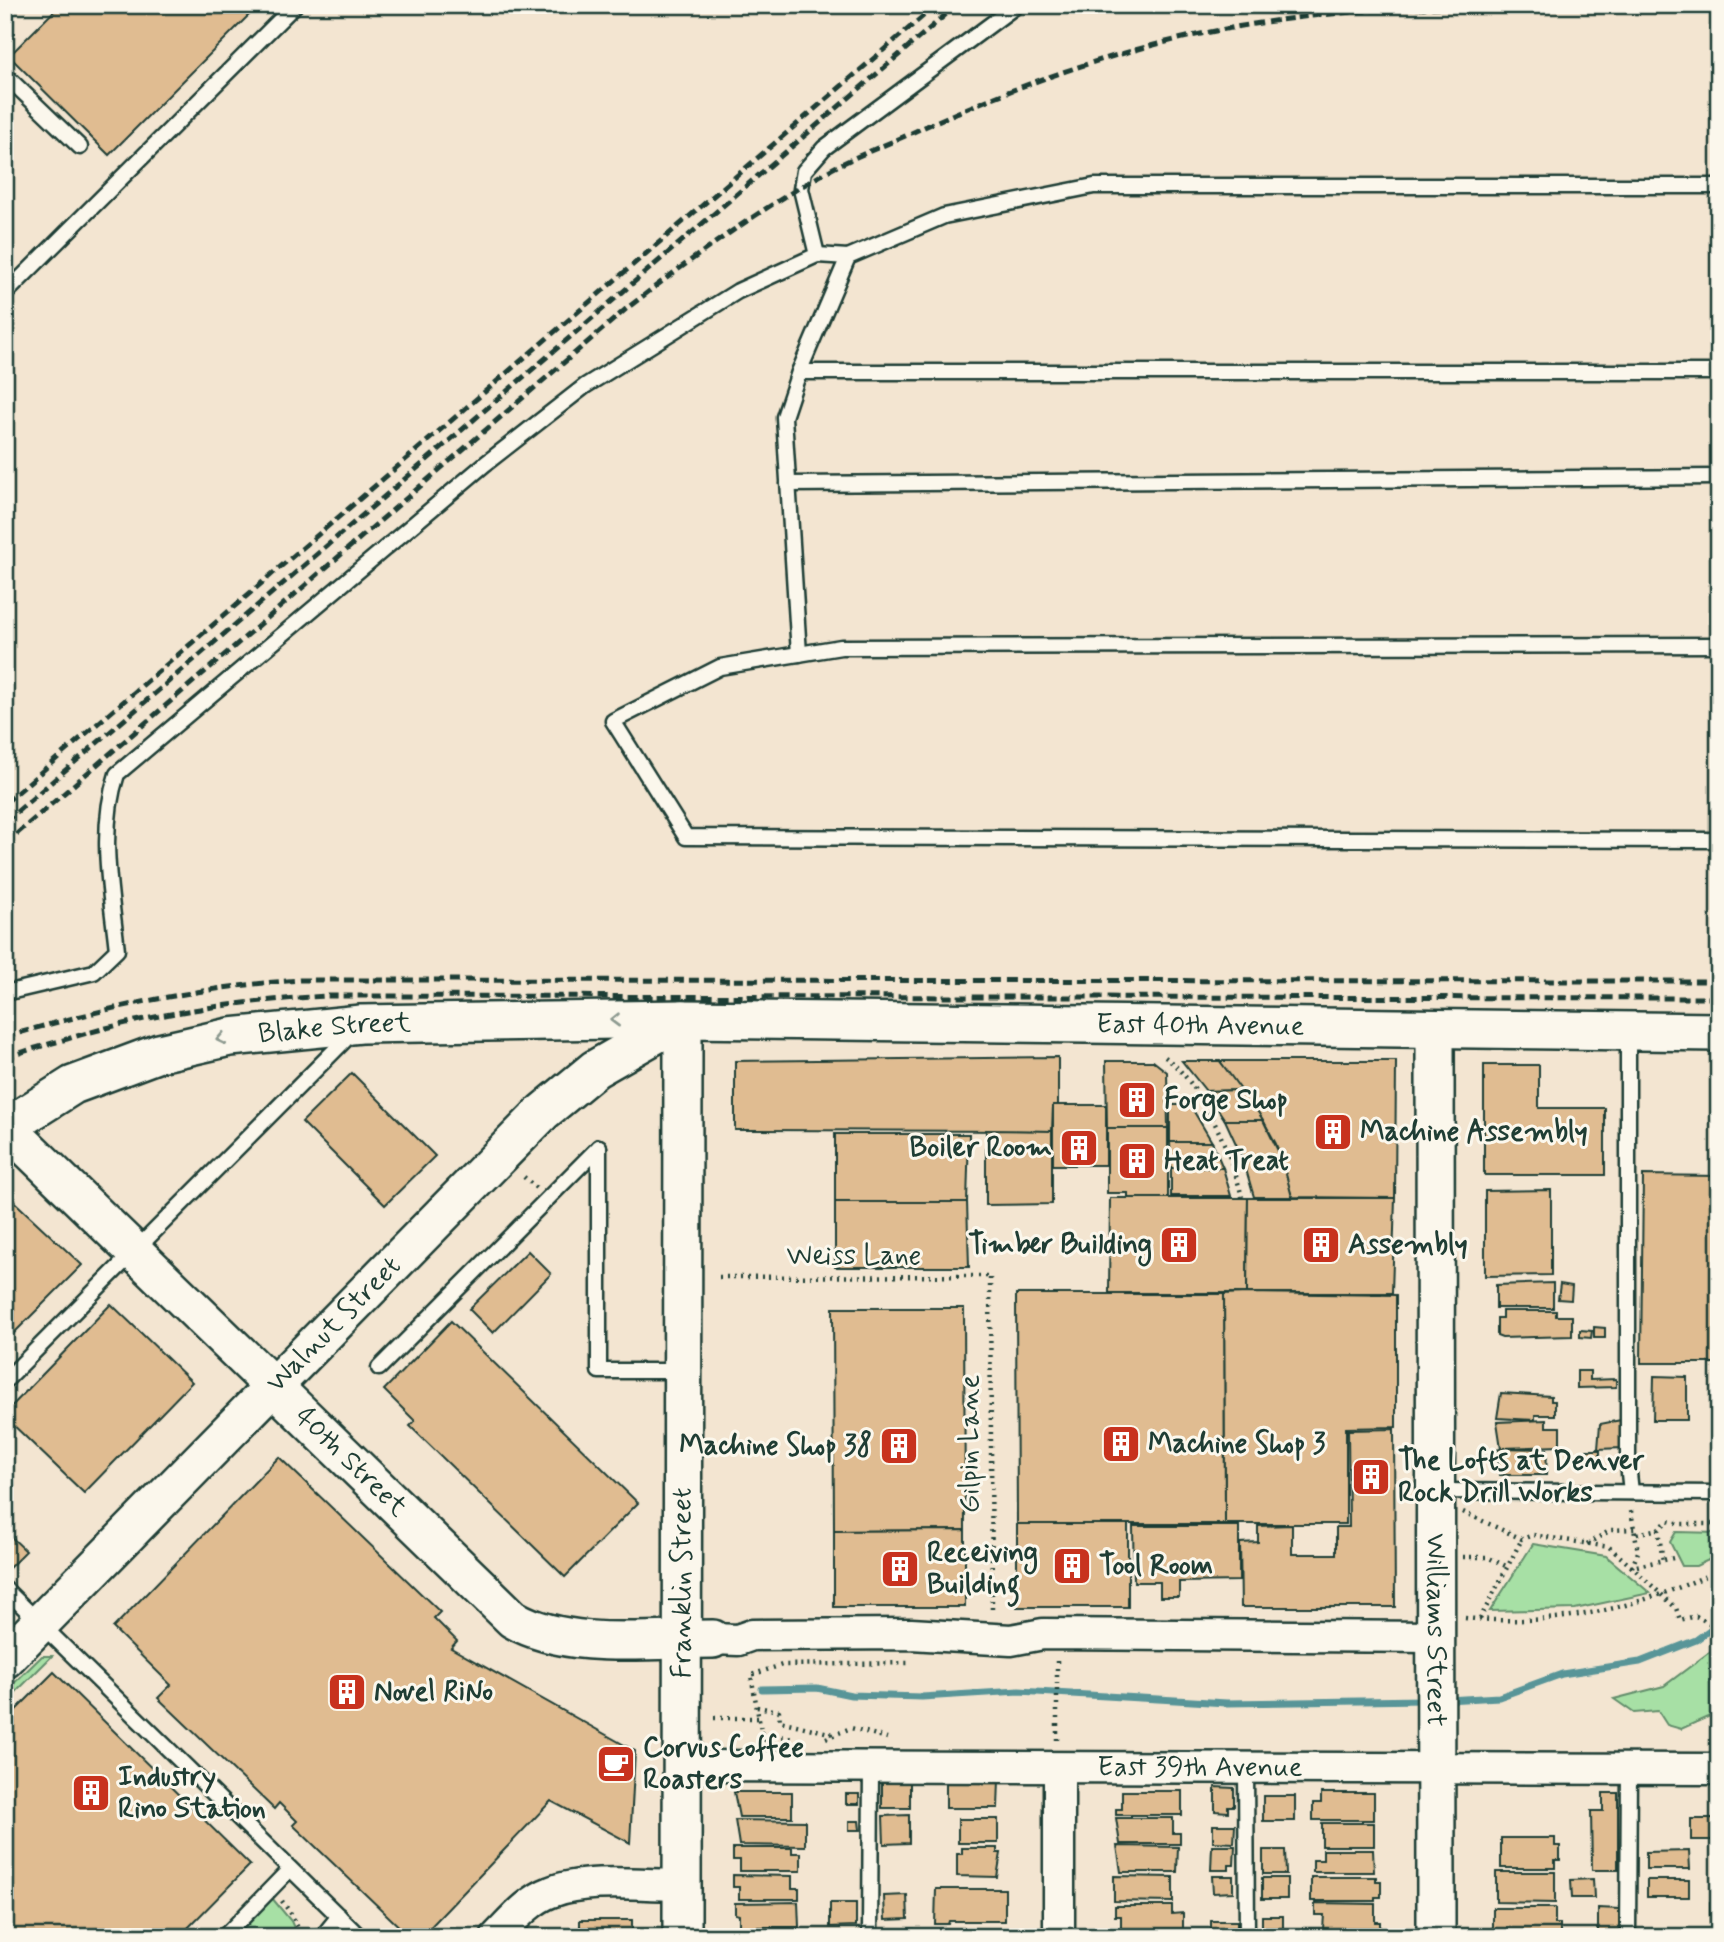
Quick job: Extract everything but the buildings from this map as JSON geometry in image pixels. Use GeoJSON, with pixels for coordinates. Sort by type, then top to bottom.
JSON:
{"type":"FeatureCollection","features":[{"type":"Feature","properties":{"kind":"street","name":"Blake Street"},"geometry":{"type":"LineString","coordinates":[[6,1128],[73,1085],[159,1054],[230,1037],[361,1024],[683,1019]]}},
{"type":"Feature","properties":{"kind":"street","name":"East 40th Avenue"},"geometry":{"type":"LineString","coordinates":[[683,1019],[1435,1030],[1719,1031]]}},
{"type":"Feature","properties":{"kind":"street","name":"Franklin Street"},"geometry":{"type":"LineString","coordinates":[[682,1937],[682,1766],[697,1639],[683,1371],[683,1019]]}},
{"type":"Feature","properties":{"kind":"street","name":"Walnut Street"},"geometry":{"type":"LineString","coordinates":[[5,1659],[543,1112],[595,1069],[683,1019]]}},
{"type":"Feature","properties":{"kind":"street","name":"Williams Street"},"geometry":{"type":"LineString","coordinates":[[1435,1030],[1449,1501],[1445,1639],[1436,1751],[1436,1937]]}},
{"type":"Feature","properties":{"kind":"street","name":"40th Street"},"geometry":{"type":"LineString","coordinates":[[6,1128],[513,1619],[538,1632],[567,1638],[697,1639]]}},
{"type":"Feature","properties":{"kind":"street"},"geometry":{"type":"LineString","coordinates":[[697,1639],[778,1635],[911,1634],[1011,1640],[1043,1634],[1445,1639]]}},
{"type":"Feature","properties":{"kind":"street","name":"East 39th Avenue"},"geometry":{"type":"LineString","coordinates":[[682,1766],[871,1766],[1058,1754],[1246,1768],[1436,1751],[1629,1768],[1719,1769]]}},
{"type":"Feature","properties":{"kind":"street"},"geometry":{"type":"LineString","coordinates":[[1058,1754],[1059,1937]]}},
{"type":"Feature","properties":{"kind":"street"},"geometry":{"type":"LineString","coordinates":[[496,1937],[536,1900],[557,1890],[582,1886],[682,1885]]}},
{"type":"Feature","properties":{"kind":"lane"},"geometry":{"type":"LineString","coordinates":[[5,294],[295,5]]}},
{"type":"Feature","properties":{"kind":"lane"},"geometry":{"type":"LineString","coordinates":[[817,255],[801,189],[804,171],[824,148],[1017,5]]}},
{"type":"Feature","properties":{"kind":"lane"},"geometry":{"type":"LineString","coordinates":[[5,75],[80,147]]}},
{"type":"Feature","properties":{"kind":"lane"},"geometry":{"type":"LineString","coordinates":[[5,993],[93,972],[117,950],[106,838],[107,802],[117,774],[474,472],[585,386],[738,291],[817,255],[848,257],[944,216],[1094,186],[1719,186]]}},
{"type":"Feature","properties":{"kind":"lane"},"geometry":{"type":"LineString","coordinates":[[799,654],[784,418],[799,372],[848,257]]}},
{"type":"Feature","properties":{"kind":"lane"},"geometry":{"type":"LineString","coordinates":[[799,372],[1719,372]]}},
{"type":"Feature","properties":{"kind":"lane"},"geometry":{"type":"LineString","coordinates":[[788,484],[1719,477]]}},
{"type":"Feature","properties":{"kind":"lane"},"geometry":{"type":"LineString","coordinates":[[1719,645],[841,647],[720,667],[613,721],[686,838],[1719,840]]}},
{"type":"Feature","properties":{"kind":"lane"},"geometry":{"type":"LineString","coordinates":[[5,1381],[361,1024]]}},
{"type":"Feature","properties":{"kind":"lane"},"geometry":{"type":"LineString","coordinates":[[1628,1031],[1628,1464],[1631,1492]]}},
{"type":"Feature","properties":{"kind":"lane"},"geometry":{"type":"LineString","coordinates":[[379,1368],[599,1147],[599,1371],[683,1371]]}},
{"type":"Feature","properties":{"kind":"lane"},"geometry":{"type":"LineString","coordinates":[[1449,1501],[1631,1492],[1719,1493]]}},
{"type":"Feature","properties":{"kind":"lane"},"geometry":{"type":"LineString","coordinates":[[5,1589],[360,1937]]}},
{"type":"Feature","properties":{"kind":"lane"},"geometry":{"type":"LineString","coordinates":[[870,1937],[871,1766]]}},
{"type":"Feature","properties":{"kind":"lane"},"geometry":{"type":"LineString","coordinates":[[1246,1768],[1247,1937]]}},
{"type":"Feature","properties":{"kind":"lane"},"geometry":{"type":"LineString","coordinates":[[1628,1937],[1629,1768]]}},
{"type":"Feature","properties":{"kind":"lane"},"geometry":{"type":"LineString","coordinates":[[224,1937],[290,1869]]}},
{"type":"Feature","properties":{"kind":"lane"},"geometry":{"type":"LineString","coordinates":[[321,1937],[339,1916]]}},
{"type":"Feature","properties":{"kind":"path"},"geometry":{"type":"LineString","coordinates":[[1165,1057],[1213,1120],[1226,1144],[1242,1197]]}},
{"type":"Feature","properties":{"kind":"path","name":"Weiss Lane"},"geometry":{"type":"LineString","coordinates":[[719,1277],[990,1276]]}},
{"type":"Feature","properties":{"kind":"path","name":"Gilpin Lane"},"geometry":{"type":"LineString","coordinates":[[990,1276],[992,1611]]}},
{"type":"Feature","properties":{"kind":"path"},"geometry":{"type":"LineString","coordinates":[[1631,1492],[1638,1552],[1632,1567]]}},
{"type":"Feature","properties":{"kind":"path"},"geometry":{"type":"LineString","coordinates":[[1449,1501],[1522,1539]]}},
{"type":"Feature","properties":{"kind":"path"},"geometry":{"type":"LineString","coordinates":[[1699,1512],[1701,1524]]}},
{"type":"Feature","properties":{"kind":"path"},"geometry":{"type":"LineString","coordinates":[[1587,1544],[1611,1530],[1636,1532],[1658,1529],[1668,1521],[1719,1524]]}},
{"type":"Feature","properties":{"kind":"path"},"geometry":{"type":"LineString","coordinates":[[1658,1529],[1663,1561]]}},
{"type":"Feature","properties":{"kind":"path"},"geometry":{"type":"LineString","coordinates":[[1480,1619],[1522,1539],[1534,1535],[1609,1547],[1676,1608],[1680,1620],[1696,1616],[1719,1628]]}},
{"type":"Feature","properties":{"kind":"path"},"geometry":{"type":"LineString","coordinates":[[1462,1557],[1487,1557],[1508,1567]]}},
{"type":"Feature","properties":{"kind":"path"},"geometry":{"type":"LineString","coordinates":[[1632,1567],[1678,1557]]}},
{"type":"Feature","properties":{"kind":"path"},"geometry":{"type":"LineString","coordinates":[[1445,1639],[1480,1619],[1596,1614],[1663,1596],[1719,1570]]}},
{"type":"Feature","properties":{"kind":"path"},"geometry":{"type":"LineString","coordinates":[[1056,1661],[1058,1754]]}},
{"type":"Feature","properties":{"kind":"path"},"geometry":{"type":"LineString","coordinates":[[765,1754],[751,1675],[782,1665],[911,1663]]}},
{"type":"Feature","properties":{"kind":"path"},"geometry":{"type":"LineString","coordinates":[[757,1707],[779,1711],[780,1721],[835,1734]]}},
{"type":"Feature","properties":{"kind":"path"},"geometry":{"type":"LineString","coordinates":[[714,1718],[759,1718]]}},
{"type":"Feature","properties":{"kind":"path"},"geometry":{"type":"LineString","coordinates":[[266,1937],[302,1936],[292,1914],[270,1889]]}},
{"type":"Feature","properties":{"kind":"green space"},"geometry":{"type":"Polygon","coordinates":[[[1676,1532],[1719,1533],[1719,1555],[1696,1566],[1682,1566],[1670,1542],[1676,1532]]]}},
{"type":"Feature","properties":{"kind":"green space"},"geometry":{"type":"Polygon","coordinates":[[[1533,1544],[1606,1556],[1650,1593],[1575,1609],[1490,1611],[1533,1544]]]}},
{"type":"Feature","properties":{"kind":"green space"},"geometry":{"type":"Polygon","coordinates":[[[1719,1645],[1719,1712],[1681,1729],[1667,1725],[1658,1711],[1634,1713],[1614,1699],[1664,1686],[1719,1645]]]}},
{"type":"Feature","properties":{"kind":"green space"},"geometry":{"type":"Polygon","coordinates":[[[42,1656],[52,1656],[5,1703],[5,1692],[42,1656]]]}},
{"type":"Feature","properties":{"kind":"green space"},"geometry":{"type":"Polygon","coordinates":[[[272,1898],[291,1921],[298,1937],[232,1937],[272,1898]]]}},
{"type":"Feature","properties":{"kind":"waterway"},"geometry":{"type":"LineString","coordinates":[[1447,1700],[1499,1697],[1562,1674],[1640,1662],[1696,1640],[1719,1623]]}},
{"type":"Feature","properties":{"kind":"waterway"},"geometry":{"type":"LineString","coordinates":[[762,1689],[817,1688],[851,1695],[922,1697],[1019,1691],[1227,1703],[1425,1700]]}},
{"type":"Feature","properties":{"kind":"railway"},"geometry":{"type":"LineString","coordinates":[[5,803],[936,5]]}},
{"type":"Feature","properties":{"kind":"railway"},"geometry":{"type":"LineString","coordinates":[[5,822],[957,5]]}},
{"type":"Feature","properties":{"kind":"railway"},"geometry":{"type":"LineString","coordinates":[[5,844],[626,309],[747,221],[842,164],[953,114],[1055,75],[1160,44],[1267,22],[1420,8],[1719,7]]}},
{"type":"Feature","properties":{"kind":"railway"},"geometry":{"type":"LineString","coordinates":[[5,1037],[151,1000],[300,980],[1719,981]]}},
{"type":"Feature","properties":{"kind":"railway"},"geometry":{"type":"LineString","coordinates":[[5,1059],[99,1030],[163,1015],[261,1001],[327,996],[1719,998]]}},
{"type":"Feature","properties":{"kind":"place","name":"Forge Shop"},"geometry":{"type":"Point","coordinates":[1137,1100]}},
{"type":"Feature","properties":{"kind":"place","name":"Machine Assembly"},"geometry":{"type":"Point","coordinates":[1333,1132]}},
{"type":"Feature","properties":{"kind":"place","name":"Boiler Room"},"geometry":{"type":"Point","coordinates":[1079,1148]}},
{"type":"Feature","properties":{"kind":"place","name":"Heat Treat"},"geometry":{"type":"Point","coordinates":[1137,1161]}},
{"type":"Feature","properties":{"kind":"place","name":"Timber Building"},"geometry":{"type":"Point","coordinates":[1179,1245]}},
{"type":"Feature","properties":{"kind":"place","name":"Assembly"},"geometry":{"type":"Point","coordinates":[1321,1245]}},
{"type":"Feature","properties":{"kind":"place","name":"Machine Shop 3"},"geometry":{"type":"Point","coordinates":[1121,1444]}},
{"type":"Feature","properties":{"kind":"place","name":"Machine Shop 38"},"geometry":{"type":"Point","coordinates":[899,1446]}},
{"type":"Feature","properties":{"kind":"place","name":"The Lofts at Denver Rock Drill Works"},"geometry":{"type":"Point","coordinates":[1371,1477]}},
{"type":"Feature","properties":{"kind":"place","name":"Tool Room"},"geometry":{"type":"Point","coordinates":[1072,1566]}},
{"type":"Feature","properties":{"kind":"place","name":"Receiving Building"},"geometry":{"type":"Point","coordinates":[900,1569]}},
{"type":"Feature","properties":{"kind":"place","name":"Novel RiNo"},"geometry":{"type":"Point","coordinates":[347,1692]}},
{"type":"Feature","properties":{"kind":"place","name":"Corvus Coffee Roasters"},"geometry":{"type":"Point","coordinates":[616,1764]}},
{"type":"Feature","properties":{"kind":"place","name":"Industry Rino Station"},"geometry":{"type":"Point","coordinates":[91,1793]}}]}
